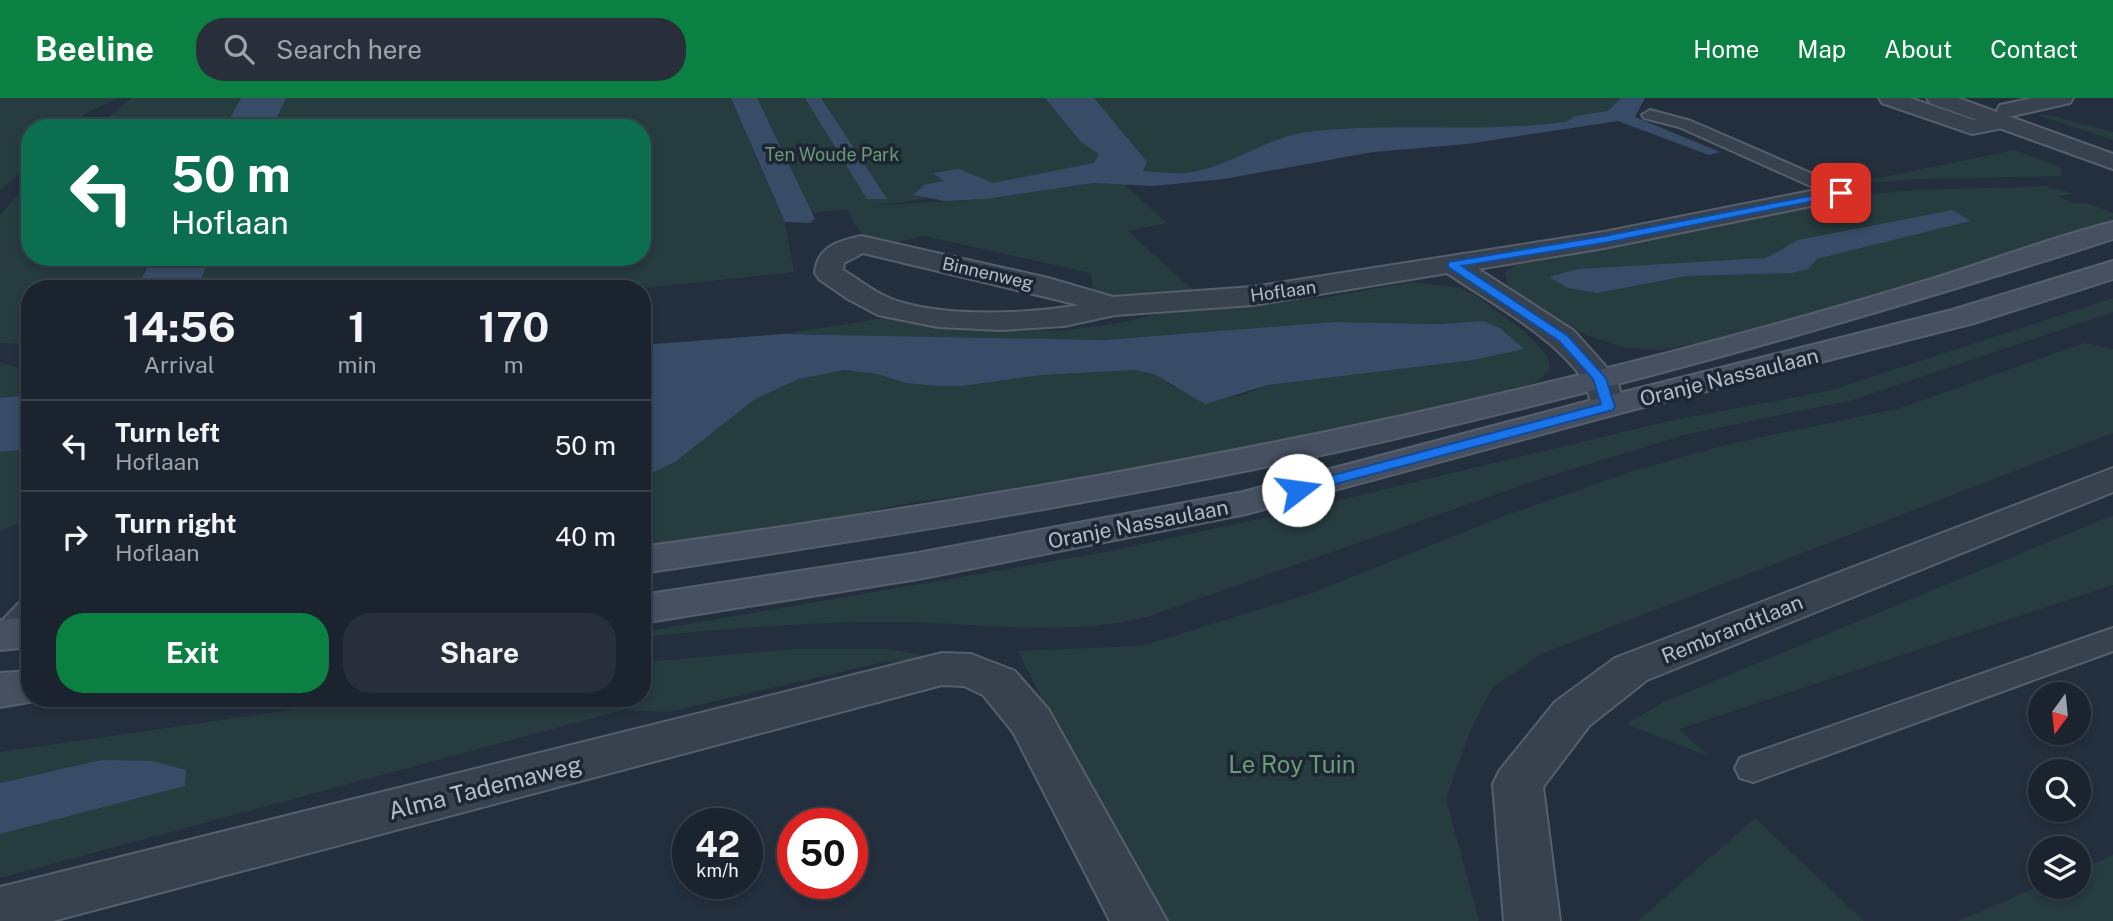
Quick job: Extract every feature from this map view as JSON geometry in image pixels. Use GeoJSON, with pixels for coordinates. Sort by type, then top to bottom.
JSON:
{"type":"FeatureCollection","features":[{"type":"Feature","properties":{"kind":"main road","name":"Oranje Nassaulaan"},"geometry":{"type":"LineString","coordinates":[[651,609],[918,566],[1246,503],[2113,230]]}},
{"type":"Feature","properties":{"kind":"main road","name":"Oranje Nassaulaan"},"geometry":{"type":"LineString","coordinates":[[651,559],[938,516],[1117,485],[1349,436],[1604,392],[1963,317],[2113,270]]}},
{"type":"Feature","properties":{"kind":"main road"},"geometry":{"type":"LineString","coordinates":[[0,690],[21,688]]}},
{"type":"Feature","properties":{"kind":"street"},"geometry":{"type":"LineString","coordinates":[[1890,98],[1972,127],[2009,109],[2062,98]]}},
{"type":"Feature","properties":{"kind":"street"},"geometry":{"type":"LineString","coordinates":[[1938,98],[2009,109],[2113,162]]}},
{"type":"Feature","properties":{"kind":"street"},"geometry":{"type":"LineString","coordinates":[[1974,98],[2113,144]]}},
{"type":"Feature","properties":{"kind":"street","name":"Hoflaan"},"geometry":{"type":"LineString","coordinates":[[1112,306],[1253,296],[1604,240],[1841,193]]}},
{"type":"Feature","properties":{"kind":"street","name":"Binnenweg"},"geometry":{"type":"LineString","coordinates":[[862,244],[1048,287],[1112,306],[1079,316],[1025,320],[921,315],[889,308],[829,273],[830,260],[843,250],[862,244]]}},
{"type":"Feature","properties":{"kind":"street"},"geometry":{"type":"LineString","coordinates":[[1452,264],[1563,338],[1604,392]]}},
{"type":"Feature","properties":{"kind":"street","name":"Rembrandtlaan"},"geometry":{"type":"LineString","coordinates":[[1532,921],[1518,784],[1572,714],[1630,669],[2113,479]]}},
{"type":"Feature","properties":{"kind":"street","name":"Alma Tademaweg"},"geometry":{"type":"LineString","coordinates":[[0,911],[942,669],[971,670],[999,683],[1031,721],[1139,921]]}},
{"type":"Feature","properties":{"kind":"lane"},"geometry":{"type":"LineString","coordinates":[[1650,115],[1685,124],[1841,193]]}},
{"type":"Feature","properties":{"kind":"lane"},"geometry":{"type":"LineString","coordinates":[[1754,768],[2113,639]]}},
{"type":"Feature","properties":{"kind":"green space"},"geometry":{"type":"Polygon","coordinates":[[[0,98],[118,98],[80,119],[21,119],[21,172],[0,191],[0,98]]]}},
{"type":"Feature","properties":{"kind":"green space"},"geometry":{"type":"Polygon","coordinates":[[[131,98],[241,98],[229,119],[107,119],[131,98]]]}},
{"type":"Feature","properties":{"kind":"green space"},"geometry":{"type":"Polygon","coordinates":[[[286,98],[731,98],[785,222],[794,272],[651,287],[651,280],[200,280],[207,266],[651,266],[651,119],[276,119],[286,98]]]}},
{"type":"Feature","properties":{"kind":"green space","name":"Ten Woude Park"},"geometry":{"type":"Polygon","coordinates":[[[743,98],[1629,98],[1619,114],[1535,130],[1390,135],[1178,178],[1049,183],[871,206],[986,199],[1093,183],[1125,185],[1167,223],[1128,231],[1196,293],[1119,298],[1093,291],[1091,273],[924,236],[889,242],[868,237],[853,222],[848,209],[798,215],[743,98]]]}},
{"type":"Feature","properties":{"kind":"green space"},"geometry":{"type":"Polygon","coordinates":[[[2045,114],[2113,132],[2113,140],[2038,115],[2045,114]]]}},
{"type":"Feature","properties":{"kind":"green space"},"geometry":{"type":"Polygon","coordinates":[[[2014,150],[2060,167],[2061,176],[1917,179],[1841,185],[1834,182],[1874,179],[2014,150]]]}},
{"type":"Feature","properties":{"kind":"green space"},"geometry":{"type":"Polygon","coordinates":[[[2046,186],[2071,194],[2058,196],[2073,203],[2087,203],[2113,213],[2113,222],[1811,314],[1700,343],[1660,350],[1627,348],[1588,336],[1519,296],[1508,286],[1505,272],[1519,263],[1610,248],[1863,195],[1918,190],[2046,186]],[[1969,221],[1783,247],[1778,253],[1764,258],[1568,288],[1597,293],[1687,276],[1808,269],[1817,259],[1969,221]]]}},
{"type":"Feature","properties":{"kind":"green space"},"geometry":{"type":"Polygon","coordinates":[[[21,192],[21,266],[148,266],[141,280],[21,280],[21,344],[0,343],[0,216],[21,192]]]}},
{"type":"Feature","properties":{"kind":"green space"},"geometry":{"type":"Polygon","coordinates":[[[1411,282],[1460,288],[1475,295],[1524,331],[1548,356],[1550,369],[1537,382],[1507,391],[1210,458],[1075,481],[903,504],[840,518],[651,549],[651,473],[675,462],[755,399],[799,379],[844,370],[877,374],[906,383],[962,386],[1042,375],[1134,370],[1154,374],[1173,387],[1240,396],[1268,385],[1474,360],[1524,349],[1483,321],[1439,324],[1334,322],[1104,340],[783,334],[891,317],[962,326],[1062,331],[1126,322],[1150,315],[1323,298],[1411,282]]]}},
{"type":"Feature","properties":{"kind":"green space"},"geometry":{"type":"Polygon","coordinates":[[[2113,298],[2113,312],[1853,400],[1684,435],[1534,481],[1147,617],[1116,623],[1054,628],[866,622],[770,626],[651,636],[651,630],[1106,552],[1269,517],[1669,421],[1828,391],[2113,298]]]}},
{"type":"Feature","properties":{"kind":"green space","name":"Le Roy Tuin"},"geometry":{"type":"Polygon","coordinates":[[[2084,343],[2113,349],[2113,433],[1541,654],[1493,687],[1472,726],[1446,799],[1479,921],[1154,921],[1018,651],[1141,646],[1312,593],[1504,516],[1633,471],[1725,445],[1900,408],[2084,343]]]}},
{"type":"Feature","properties":{"kind":"green space"},"geometry":{"type":"Polygon","coordinates":[[[0,362],[21,369],[21,396],[0,398],[0,362]]]}},
{"type":"Feature","properties":{"kind":"green space"},"geometry":{"type":"Polygon","coordinates":[[[21,450],[21,522],[0,531],[0,452],[21,450]]]}},
{"type":"Feature","properties":{"kind":"green space"},"geometry":{"type":"Polygon","coordinates":[[[2113,515],[2113,585],[1679,729],[1710,757],[1626,724],[1664,702],[2113,515]]]}},
{"type":"Feature","properties":{"kind":"green space"},"geometry":{"type":"Polygon","coordinates":[[[795,649],[889,649],[943,659],[884,662],[668,712],[623,710],[0,878],[0,834],[185,786],[101,760],[0,783],[0,752],[311,707],[651,707],[651,661],[795,649]]]}},
{"type":"Feature","properties":{"kind":"green space"},"geometry":{"type":"Polygon","coordinates":[[[1755,818],[1864,921],[1638,921],[1755,818]]]}},
{"type":"Feature","properties":{"kind":"green space"},"geometry":{"type":"Polygon","coordinates":[[[2113,855],[2113,921],[1958,921],[2028,891],[2028,899],[2091,899],[2091,865],[2113,855]]]}},
{"type":"Feature","properties":{"kind":"water"},"geometry":{"type":"Polygon","coordinates":[[[241,98],[286,98],[276,119],[229,119],[241,98]]]}},
{"type":"Feature","properties":{"kind":"water"},"geometry":{"type":"Polygon","coordinates":[[[731,98],[757,98],[815,219],[810,223],[785,222],[731,98]]]}},
{"type":"Feature","properties":{"kind":"water"},"geometry":{"type":"Polygon","coordinates":[[[805,98],[821,98],[887,199],[867,199],[805,98]]]}},
{"type":"Feature","properties":{"kind":"water"},"geometry":{"type":"Polygon","coordinates":[[[1045,98],[1094,98],[1147,162],[1143,171],[1186,173],[1202,170],[1276,140],[1307,132],[1365,128],[1508,127],[1566,122],[1576,116],[1608,111],[1621,98],[1645,98],[1635,117],[1720,152],[1709,155],[1618,121],[1467,144],[1373,152],[1224,179],[1153,186],[1093,183],[986,199],[945,201],[913,195],[924,185],[944,181],[933,173],[959,169],[993,183],[1094,163],[1099,154],[1081,142],[1045,98]]]}},
{"type":"Feature","properties":{"kind":"water"},"geometry":{"type":"Polygon","coordinates":[[[1953,210],[1970,221],[1817,259],[1808,269],[1792,273],[1687,276],[1597,293],[1568,288],[1549,277],[1578,269],[1764,258],[1798,240],[1953,210]]]}},
{"type":"Feature","properties":{"kind":"water"},"geometry":{"type":"Polygon","coordinates":[[[148,266],[207,266],[200,280],[141,280],[148,266]]]}},
{"type":"Feature","properties":{"kind":"water"},"geometry":{"type":"Polygon","coordinates":[[[1483,321],[1500,328],[1524,349],[1474,360],[1268,385],[1205,404],[1154,374],[1134,370],[1042,375],[962,386],[938,386],[906,383],[877,374],[844,370],[799,379],[755,399],[675,462],[651,473],[651,344],[783,334],[1104,340],[1334,322],[1439,324],[1483,321]]]}},
{"type":"Feature","properties":{"kind":"water"},"geometry":{"type":"Polygon","coordinates":[[[21,396],[21,450],[0,452],[0,398],[21,396]]]}},
{"type":"Feature","properties":{"kind":"water"},"geometry":{"type":"Polygon","coordinates":[[[101,760],[152,761],[186,770],[185,786],[0,834],[0,783],[101,760]]]}},
{"type":"Feature","properties":{"kind":"route"},"geometry":{"type":"LineString","coordinates":[[1298,490],[1608,407],[1600,378],[1563,338],[1452,264],[1604,240],[1841,193]]}}]}
